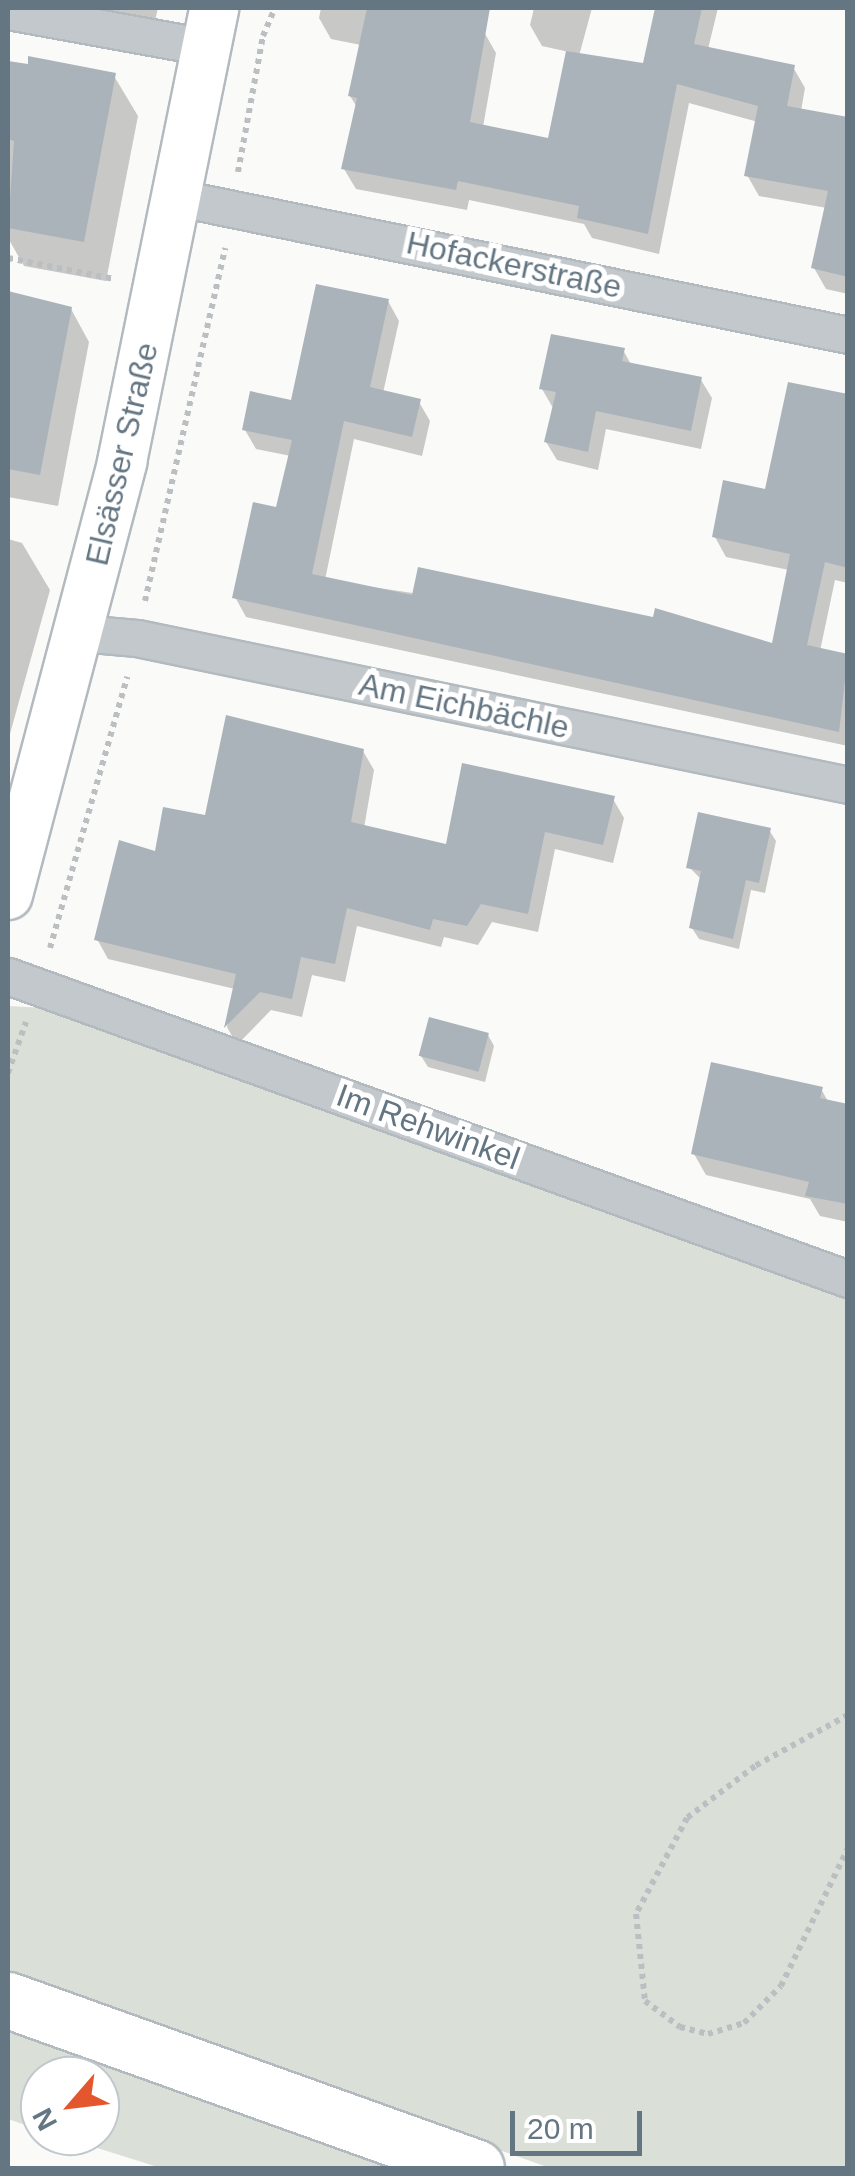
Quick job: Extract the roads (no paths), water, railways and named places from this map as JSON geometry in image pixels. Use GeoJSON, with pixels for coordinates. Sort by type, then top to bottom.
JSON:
{"type":"FeatureCollection","features":[{"type":"Feature","properties":{"kind":"highway"},"geometry":{"type":"LineString","coordinates":[[8,2000],[476,2168]]}},
{"type":"Feature","properties":{"kind":"main road","name":"Elsässer Straße"},"geometry":{"type":"LineString","coordinates":[[8,895],[22,788],[80,633],[179,198],[210,27]]}},
{"type":"Feature","properties":{"kind":"street"},"geometry":{"type":"LineString","coordinates":[[8,11],[210,27]]}},
{"type":"Feature","properties":{"kind":"street","name":"Hofackerstraße"},"geometry":{"type":"LineString","coordinates":[[179,198],[848,335]]}},
{"type":"Feature","properties":{"kind":"street","name":"Am Eichbächle"},"geometry":{"type":"LineString","coordinates":[[80,633],[137,638],[848,785]]}},
{"type":"Feature","properties":{"kind":"street","name":"Im Rehwinkel"},"geometry":{"type":"LineString","coordinates":[[23,981],[848,1279]]}}]}
